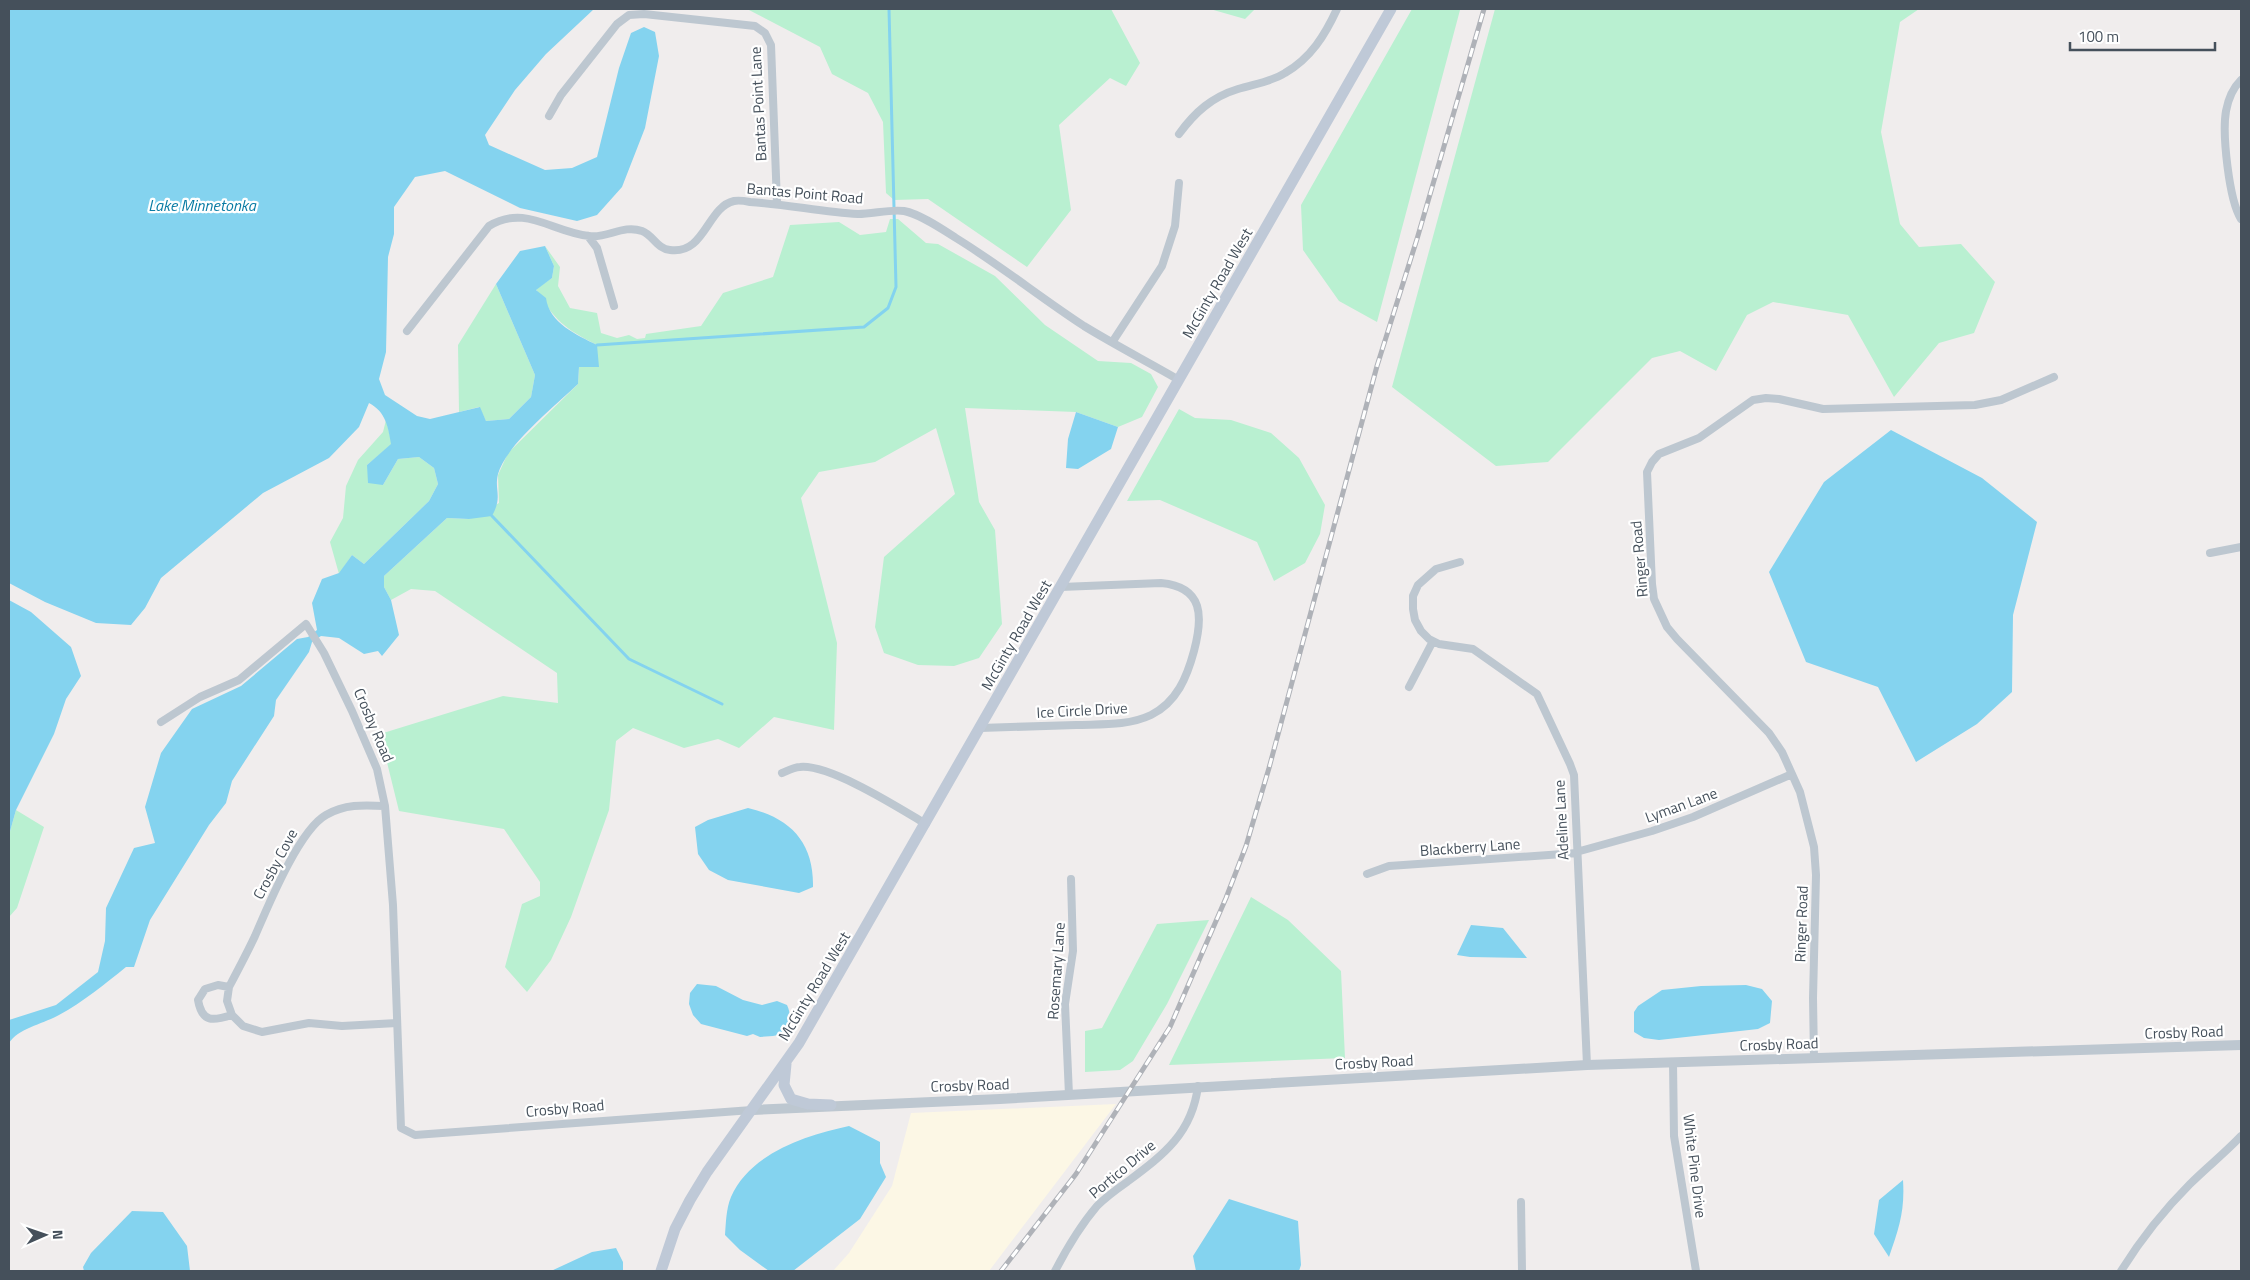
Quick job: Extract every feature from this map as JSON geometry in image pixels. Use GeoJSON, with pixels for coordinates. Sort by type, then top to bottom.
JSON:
{"type":"FeatureCollection","features":[{"type":"Feature","properties":{"kind":"main road","name":"McGinty Road West"},"geometry":{"type":"LineString","coordinates":[[661,1271],[675,1229],[690,1200],[707,1172],[799,1043],[1391,9]]}},
{"type":"Feature","properties":{"kind":"main road"},"geometry":{"type":"LineString","coordinates":[[788,1059],[784,1085],[791,1099],[808,1104],[831,1106]]}},
{"type":"Feature","properties":{"kind":"street"},"geometry":{"type":"LineString","coordinates":[[1179,134],[1191,118],[1215,98],[1284,74],[1304,60],[1325,36],[1337,9]]}},
{"type":"Feature","properties":{"kind":"street","name":"Bantas Point Lane"},"geometry":{"type":"LineString","coordinates":[[549,116],[561,95],[617,24],[629,15],[668,15],[755,26],[765,33],[771,45],[777,203]]}},
{"type":"Feature","properties":{"kind":"street"},"geometry":{"type":"LineString","coordinates":[[2241,80],[2230,97],[2225,126],[2234,204],[2241,219]]}},
{"type":"Feature","properties":{"kind":"street"},"geometry":{"type":"LineString","coordinates":[[1113,341],[1162,266],[1176,226],[1179,183]]}},
{"type":"Feature","properties":{"kind":"street","name":"Bantas Point Road"},"geometry":{"type":"LineString","coordinates":[[407,331],[489,226],[500,220],[513,217],[527,218],[588,236],[602,237],[618,230],[644,231],[659,246],[668,250],[682,250],[694,243],[724,205],[735,201],[777,203],[858,214],[904,211],[938,226],[1084,326],[1179,380]]}},
{"type":"Feature","properties":{"kind":"street"},"geometry":{"type":"LineString","coordinates":[[588,236],[597,248],[614,306]]}},
{"type":"Feature","properties":{"kind":"street","name":"Ringer Road"},"geometry":{"type":"LineString","coordinates":[[1814,1058],[1813,998],[1816,875],[1814,848],[1808,820],[1800,792],[1792,774],[1782,752],[1769,733],[1677,639],[1667,627],[1660,613],[1654,598],[1651,574],[1648,472],[1652,462],[1659,454],[1699,438],[1753,400],[1779,399],[1823,409],[1975,405],[2001,400],[2054,377]]}},
{"type":"Feature","properties":{"kind":"street"},"geometry":{"type":"LineString","coordinates":[[2210,554],[2241,546]]}},
{"type":"Feature","properties":{"kind":"street"},"geometry":{"type":"LineString","coordinates":[[1409,687],[1433,641],[1421,631],[1415,620],[1413,596],[1418,585],[1436,569],[1460,562]]}},
{"type":"Feature","properties":{"kind":"street","name":"Ice Circle Drive"},"geometry":{"type":"LineString","coordinates":[[980,728],[1137,721],[1165,706],[1175,696],[1184,682],[1195,647],[1200,618],[1192,596],[1183,589],[1173,584],[1161,582],[1061,587]]}},
{"type":"Feature","properties":{"kind":"street","name":"Crosby Road"},"geometry":{"type":"LineString","coordinates":[[161,722],[200,697],[239,680],[306,624],[352,711],[377,769],[385,806],[393,905],[400,1128],[414,1135],[753,1110],[1069,1095],[1198,1086],[1588,1065],[2241,1045]]}},
{"type":"Feature","properties":{"kind":"street","name":"Adeline Lane"},"geometry":{"type":"LineString","coordinates":[[1433,641],[1473,648],[1537,694],[1574,775],[1588,1065]]}},
{"type":"Feature","properties":{"kind":"street"},"geometry":{"type":"LineString","coordinates":[[782,773],[800,766],[818,769],[858,785],[926,824]]}},
{"type":"Feature","properties":{"kind":"street","name":"Lyman Lane"},"geometry":{"type":"LineString","coordinates":[[1577,853],[1693,817],[1792,774]]}},
{"type":"Feature","properties":{"kind":"street","name":"Crosby Cove"},"geometry":{"type":"LineString","coordinates":[[232,1015],[227,1001],[229,987],[269,903],[308,831],[324,816],[340,808],[354,805],[385,806]]}},
{"type":"Feature","properties":{"kind":"street","name":"Blackberry Lane"},"geometry":{"type":"LineString","coordinates":[[1367,874],[1390,866],[1577,853]]}},
{"type":"Feature","properties":{"kind":"street","name":"Rosemary Lane"},"geometry":{"type":"LineString","coordinates":[[1069,1095],[1065,1004],[1073,951],[1071,879]]}},
{"type":"Feature","properties":{"kind":"street"},"geometry":{"type":"LineString","coordinates":[[229,987],[218,985],[205,989],[198,1000],[200,1012],[208,1019],[219,1019],[232,1015],[243,1026],[262,1032],[309,1023],[374,1026],[397,1023]]}},
{"type":"Feature","properties":{"kind":"street","name":"White Pine Drive"},"geometry":{"type":"LineString","coordinates":[[1673,1063],[1674,1136],[1696,1271]]}},
{"type":"Feature","properties":{"kind":"street","name":"Portico Drive"},"geometry":{"type":"LineString","coordinates":[[1055,1271],[1073,1239],[1098,1206],[1170,1147],[1182,1134],[1193,1111],[1198,1086]]}},
{"type":"Feature","properties":{"kind":"street"},"geometry":{"type":"LineString","coordinates":[[2121,1271],[2164,1212],[2191,1183],[2241,1136]]}},
{"type":"Feature","properties":{"kind":"street"},"geometry":{"type":"LineString","coordinates":[[1522,1202],[1522,1271]]}},
{"type":"Feature","properties":{"kind":"shaded area"},"geometry":{"type":"Polygon","coordinates":[[[1116,1104],[989,1271],[833,1271],[849,1253],[892,1186],[911,1113],[1116,1104]]]}},
{"type":"Feature","properties":{"kind":"green space"},"geometry":{"type":"Polygon","coordinates":[[[747,9],[1111,9],[1140,63],[1126,86],[1110,78],[1059,125],[1071,210],[1027,267],[928,199],[894,200],[886,193],[883,122],[868,93],[832,74],[820,47],[747,9]]]}},
{"type":"Feature","properties":{"kind":"green space"},"geometry":{"type":"Polygon","coordinates":[[[1210,9],[1255,9],[1245,19],[1210,9]]]}},
{"type":"Feature","properties":{"kind":"green space"},"geometry":{"type":"Polygon","coordinates":[[[1412,9],[1460,10],[1377,322],[1339,301],[1303,250],[1301,205],[1412,9]]]}},
{"type":"Feature","properties":{"kind":"green space"},"geometry":{"type":"Polygon","coordinates":[[[1495,9],[1919,9],[1900,22],[1881,132],[1900,224],[1919,247],[1961,244],[1995,282],[1974,333],[1939,343],[1894,397],[1848,315],[1773,302],[1747,315],[1716,371],[1680,351],[1652,358],[1548,462],[1496,466],[1392,387],[1495,9]]]}},
{"type":"Feature","properties":{"kind":"green space"},"geometry":{"type":"Polygon","coordinates":[[[890,219],[898,219],[926,243],[938,244],[995,276],[1045,325],[1098,361],[1131,363],[1151,374],[1158,387],[1142,417],[1118,427],[1076,412],[965,408],[979,502],[995,530],[1002,624],[979,658],[954,666],[918,665],[884,653],[875,627],[884,557],[955,494],[936,428],[875,462],[819,472],[801,498],[837,643],[834,730],[774,717],[739,748],[718,739],[684,748],[633,728],[616,741],[609,810],[571,917],[551,960],[527,992],[505,967],[522,904],[540,896],[540,882],[504,829],[399,811],[380,734],[503,696],[558,703],[557,673],[435,591],[411,589],[391,600],[384,587],[384,576],[447,518],[469,519],[499,503],[498,475],[508,453],[578,384],[579,367],[597,345],[576,334],[561,323],[536,289],[552,278],[554,266],[545,246],[560,267],[558,286],[570,308],[597,313],[601,333],[617,338],[629,335],[637,339],[645,338],[646,334],[701,326],[723,293],[773,277],[790,225],[839,222],[860,235],[886,232],[890,219]]]}},
{"type":"Feature","properties":{"kind":"green space"},"geometry":{"type":"Polygon","coordinates":[[[496,284],[535,375],[531,397],[509,419],[486,421],[479,407],[459,412],[458,345],[496,284]]]}},
{"type":"Feature","properties":{"kind":"green space"},"geometry":{"type":"Polygon","coordinates":[[[1179,409],[1195,418],[1231,420],[1271,433],[1299,458],[1325,505],[1320,534],[1305,563],[1274,581],[1257,542],[1160,500],[1127,501],[1179,409]]]}},
{"type":"Feature","properties":{"kind":"green space"},"geometry":{"type":"Polygon","coordinates":[[[386,420],[392,444],[367,465],[383,485],[398,459],[419,457],[434,468],[438,484],[429,501],[364,564],[352,555],[339,574],[330,542],[343,518],[346,486],[358,460],[383,432],[386,420]]]}},
{"type":"Feature","properties":{"kind":"green space"},"geometry":{"type":"Polygon","coordinates":[[[16,810],[44,827],[17,908],[9,917],[9,835],[16,810]]]}},
{"type":"Feature","properties":{"kind":"green space"},"geometry":{"type":"Polygon","coordinates":[[[1251,897],[1288,920],[1341,971],[1345,1058],[1169,1065],[1251,897]]]}},
{"type":"Feature","properties":{"kind":"green space"},"geometry":{"type":"Polygon","coordinates":[[[1209,920],[1167,1004],[1133,1061],[1120,1070],[1085,1072],[1085,1031],[1102,1028],[1157,924],[1209,920]]]}},
{"type":"Feature","properties":{"kind":"water","name":"Lake Minnetonka"},"geometry":{"type":"Polygon","coordinates":[[[9,9],[594,9],[546,54],[515,90],[485,135],[489,145],[545,170],[572,168],[597,157],[619,68],[631,33],[644,27],[655,32],[659,56],[645,128],[622,187],[597,215],[577,221],[520,208],[445,171],[415,177],[394,207],[394,234],[388,257],[386,352],[379,379],[385,395],[417,416],[430,419],[480,407],[486,421],[509,419],[531,397],[535,375],[496,284],[520,251],[545,246],[554,266],[552,278],[536,290],[546,298],[548,307],[558,321],[573,332],[597,345],[599,367],[579,367],[578,384],[532,426],[511,451],[498,474],[498,498],[492,516],[469,519],[447,518],[384,576],[384,587],[391,600],[399,635],[382,656],[378,651],[364,654],[339,638],[321,636],[312,642],[309,652],[276,700],[274,716],[232,781],[226,803],[209,825],[150,920],[134,967],[126,967],[68,1010],[25,1030],[9,1043],[9,1020],[56,1005],[98,972],[105,941],[106,908],[134,848],[155,843],[145,807],[161,753],[192,709],[241,686],[297,639],[308,637],[317,630],[312,603],[322,579],[339,573],[352,555],[364,564],[429,501],[438,484],[434,468],[419,457],[398,459],[383,485],[368,483],[367,465],[391,444],[383,415],[369,403],[359,427],[329,458],[263,493],[161,578],[145,608],[131,625],[96,623],[45,602],[9,583],[9,9]]]}},
{"type":"Feature","properties":{"kind":"water"},"geometry":{"type":"Polygon","coordinates":[[[1076,412],[1118,427],[1111,449],[1078,469],[1066,468],[1068,439],[1076,412]]]}},
{"type":"Feature","properties":{"kind":"water"},"geometry":{"type":"Polygon","coordinates":[[[1891,430],[1982,478],[2037,522],[2013,615],[2012,692],[1977,724],[1916,762],[1878,687],[1806,662],[1769,572],[1824,482],[1891,430]]]}},
{"type":"Feature","properties":{"kind":"water"},"geometry":{"type":"Polygon","coordinates":[[[9,600],[31,612],[71,647],[81,676],[66,699],[54,734],[16,810],[9,835],[9,600]]]}},
{"type":"Feature","properties":{"kind":"water"},"geometry":{"type":"Polygon","coordinates":[[[748,808],[776,818],[797,834],[809,857],[813,887],[799,893],[728,880],[709,870],[698,854],[695,827],[708,820],[748,808]]]}},
{"type":"Feature","properties":{"kind":"water"},"geometry":{"type":"Polygon","coordinates":[[[1471,925],[1503,928],[1527,958],[1457,955],[1471,925]]]}},
{"type":"Feature","properties":{"kind":"water"},"geometry":{"type":"Polygon","coordinates":[[[697,984],[716,986],[743,1000],[762,1005],[777,1001],[787,1005],[790,1016],[787,1027],[783,1034],[760,1037],[753,1034],[747,1036],[701,1024],[693,1015],[689,1004],[690,993],[697,984]]]}},
{"type":"Feature","properties":{"kind":"water"},"geometry":{"type":"Polygon","coordinates":[[[1746,985],[1762,989],[1772,1001],[1770,1023],[1758,1029],[1659,1040],[1644,1038],[1634,1032],[1634,1012],[1638,1006],[1662,990],[1701,986],[1746,985]]]}},
{"type":"Feature","properties":{"kind":"water"},"geometry":{"type":"Polygon","coordinates":[[[849,1126],[880,1142],[880,1163],[886,1177],[860,1219],[793,1271],[769,1271],[740,1250],[725,1235],[727,1211],[731,1197],[740,1182],[752,1169],[781,1148],[816,1135],[849,1126]]]}},
{"type":"Feature","properties":{"kind":"water"},"geometry":{"type":"Polygon","coordinates":[[[1903,1180],[1903,1201],[1900,1219],[1889,1257],[1874,1234],[1879,1200],[1903,1180]]]}},
{"type":"Feature","properties":{"kind":"water"},"geometry":{"type":"Polygon","coordinates":[[[1229,1199],[1298,1221],[1301,1265],[1299,1271],[1196,1271],[1193,1256],[1229,1199]]]}},
{"type":"Feature","properties":{"kind":"water"},"geometry":{"type":"Polygon","coordinates":[[[132,1211],[163,1212],[187,1246],[190,1271],[84,1271],[83,1267],[91,1253],[132,1211]]]}},
{"type":"Feature","properties":{"kind":"water"},"geometry":{"type":"Polygon","coordinates":[[[616,1248],[623,1262],[623,1271],[551,1271],[592,1252],[616,1248]]]}},
{"type":"Feature","properties":{"kind":"waterway"},"geometry":{"type":"LineString","coordinates":[[597,345],[864,327],[888,308],[896,287],[889,9]]}},
{"type":"Feature","properties":{"kind":"waterway"},"geometry":{"type":"LineString","coordinates":[[492,516],[629,659],[722,704]]}},
{"type":"Feature","properties":{"kind":"railway"},"geometry":{"type":"LineString","coordinates":[[1001,1271],[1076,1174],[1170,1027],[1226,898],[1246,846],[1269,768],[1377,366],[1417,239],[1484,9]]}}]}
